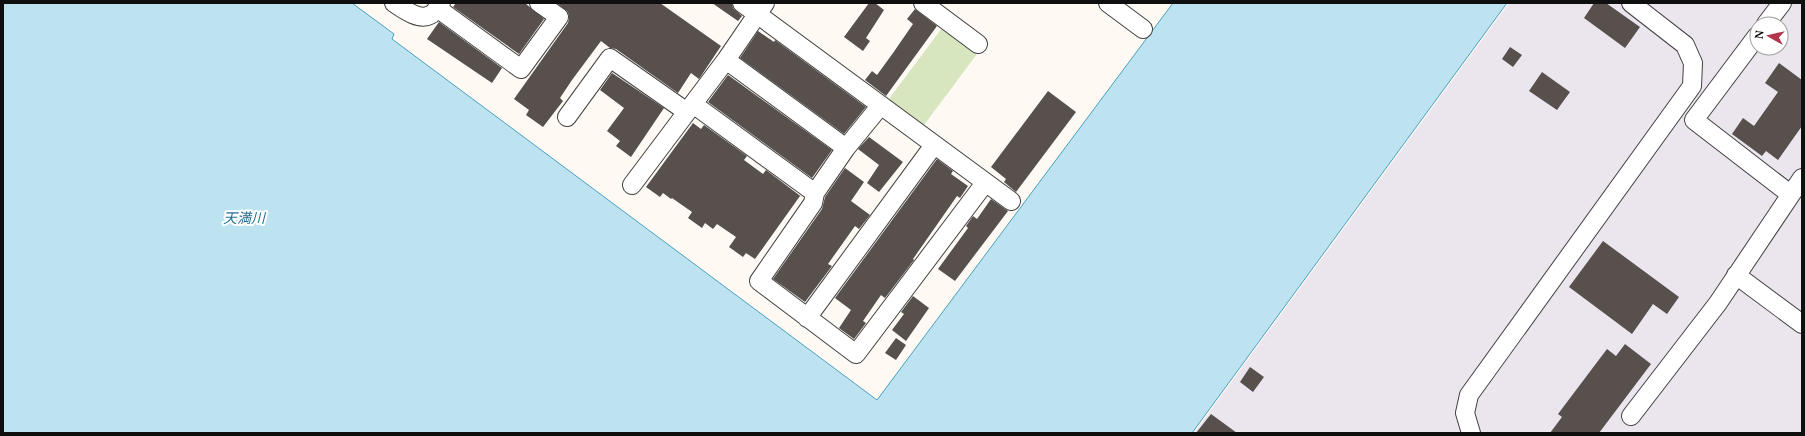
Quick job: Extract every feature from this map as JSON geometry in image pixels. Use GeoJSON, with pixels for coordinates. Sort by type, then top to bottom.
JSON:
{"type":"FeatureCollection","features":[{"type":"Feature","properties":{"kind":"street"},"geometry":{"type":"LineString","coordinates":[[394,3],[421,17],[431,15],[439,6],[521,69],[559,17],[539,3]]}},
{"type":"Feature","properties":{"kind":"street"},"geometry":{"type":"LineString","coordinates":[[742,3],[761,8],[881,105],[1011,201]]}},
{"type":"Feature","properties":{"kind":"street"},"geometry":{"type":"LineString","coordinates":[[923,3],[978,44]]}},
{"type":"Feature","properties":{"kind":"street"},"geometry":{"type":"LineString","coordinates":[[1108,3],[1143,29]]}},
{"type":"Feature","properties":{"kind":"street"},"geometry":{"type":"LineString","coordinates":[[1471,433],[1464,413],[1469,395],[1692,86],[1693,63],[1685,45],[1631,3]]}},
{"type":"Feature","properties":{"kind":"street"},"geometry":{"type":"LineString","coordinates":[[1772,16],[1782,3]]}},
{"type":"Feature","properties":{"kind":"street"},"geometry":{"type":"LineString","coordinates":[[632,185],[726,60],[761,8]]}},
{"type":"Feature","properties":{"kind":"street"},"geometry":{"type":"LineString","coordinates":[[1749,47],[1694,120],[1790,194]]}},
{"type":"Feature","properties":{"kind":"street"},"geometry":{"type":"LineString","coordinates":[[567,117],[610,58],[690,108],[816,192]]}},
{"type":"Feature","properties":{"kind":"street"},"geometry":{"type":"LineString","coordinates":[[726,60],[846,148]]}},
{"type":"Feature","properties":{"kind":"street"},"geometry":{"type":"LineString","coordinates":[[881,105],[846,148],[816,192],[813,203],[759,281],[808,318],[856,354],[985,183]]}},
{"type":"Feature","properties":{"kind":"street"},"geometry":{"type":"LineString","coordinates":[[808,318],[934,145]]}},
{"type":"Feature","properties":{"kind":"street"},"geometry":{"type":"LineString","coordinates":[[1631,416],[1718,303],[1802,178]]}},
{"type":"Feature","properties":{"kind":"street"},"geometry":{"type":"LineString","coordinates":[[1736,275],[1802,324]]}},
{"type":"Feature","properties":{"kind":"shaded area"},"geometry":{"type":"Polygon","coordinates":[[[1509,3],[1802,3],[1802,433],[1194,433],[1509,3]]]}},
{"type":"Feature","properties":{"kind":"green space"},"geometry":{"type":"Polygon","coordinates":[[[945,24],[980,50],[921,129],[886,103],[945,24]]]}},
{"type":"Feature","properties":{"kind":"water","name":"天満川"},"geometry":{"type":"Polygon","coordinates":[[[3,3],[352,3],[394,34],[392,39],[877,400],[1173,3],[1507,3],[1192,433],[3,433],[3,3]]]}},
{"type":"Feature","properties":{"kind":"building"},"geometry":{"type":"Polygon","coordinates":[[[456,3],[525,3],[544,19],[519,54],[453,7],[456,3]]]}},
{"type":"Feature","properties":{"kind":"building"},"geometry":{"type":"Polygon","coordinates":[[[557,3],[660,3],[721,46],[699,79],[691,73],[678,93],[616,49],[610,48],[601,41],[572,80],[560,98],[563,101],[543,127],[526,115],[529,110],[514,99],[568,23],[568,12],[557,3]]]}},
{"type":"Feature","properties":{"kind":"building"},"geometry":{"type":"Polygon","coordinates":[[[712,3],[732,3],[733,8],[742,16],[738,21],[712,3]]]}},
{"type":"Feature","properties":{"kind":"building"},"geometry":{"type":"Polygon","coordinates":[[[869,3],[875,3],[884,10],[866,38],[870,41],[863,51],[844,37],[869,3]]]}},
{"type":"Feature","properties":{"kind":"building"},"geometry":{"type":"Polygon","coordinates":[[[1594,3],[1606,3],[1640,27],[1625,48],[1584,18],[1594,3]]]}},
{"type":"Feature","properties":{"kind":"building"},"geometry":{"type":"Polygon","coordinates":[[[915,9],[937,26],[886,96],[865,80],[872,71],[877,75],[893,53],[913,24],[907,19],[915,9]]]}},
{"type":"Feature","properties":{"kind":"building"},"geometry":{"type":"Polygon","coordinates":[[[439,22],[502,68],[492,83],[427,39],[439,22]]]}},
{"type":"Feature","properties":{"kind":"building"},"geometry":{"type":"Polygon","coordinates":[[[758,31],[774,42],[775,40],[866,107],[844,134],[740,58],[758,31]]]}},
{"type":"Feature","properties":{"kind":"building"},"geometry":{"type":"Polygon","coordinates":[[[1510,47],[1522,55],[1513,67],[1502,59],[1510,47]]]}},
{"type":"Feature","properties":{"kind":"building"},"geometry":{"type":"Polygon","coordinates":[[[1779,63],[1802,80],[1802,126],[1778,160],[1766,151],[1762,156],[1732,134],[1743,118],[1754,126],[1778,92],[1765,83],[1779,63]]]}},
{"type":"Feature","properties":{"kind":"building"},"geometry":{"type":"Polygon","coordinates":[[[1542,72],[1570,92],[1557,110],[1529,91],[1542,72]]]}},
{"type":"Feature","properties":{"kind":"building"},"geometry":{"type":"Polygon","coordinates":[[[612,73],[664,108],[631,157],[616,146],[620,141],[607,131],[624,108],[600,90],[612,73]]]}},
{"type":"Feature","properties":{"kind":"building"},"geometry":{"type":"Polygon","coordinates":[[[728,75],[832,150],[812,178],[708,102],[728,75]]]}},
{"type":"Feature","properties":{"kind":"building"},"geometry":{"type":"Polygon","coordinates":[[[1048,91],[1076,112],[1016,192],[1004,182],[1006,179],[991,167],[1048,91]]]}},
{"type":"Feature","properties":{"kind":"building"},"geometry":{"type":"Polygon","coordinates":[[[693,123],[701,129],[704,125],[747,156],[744,160],[763,174],[766,170],[803,198],[800,196],[755,259],[746,253],[743,257],[729,247],[736,237],[717,224],[713,229],[705,223],[702,228],[688,218],[692,212],[663,193],[660,197],[646,187],[693,123]]]}},
{"type":"Feature","properties":{"kind":"building"},"geometry":{"type":"Polygon","coordinates":[[[869,137],[903,162],[879,192],[867,183],[879,165],[858,149],[869,137]]]}},
{"type":"Feature","properties":{"kind":"building"},"geometry":{"type":"Polygon","coordinates":[[[937,159],[953,171],[951,174],[968,186],[960,198],[957,196],[913,259],[914,260],[885,298],[881,295],[863,321],[866,323],[854,339],[839,328],[851,310],[835,298],[937,159]]]}},
{"type":"Feature","properties":{"kind":"building"},"geometry":{"type":"Polygon","coordinates":[[[845,168],[864,182],[851,201],[870,215],[859,229],[855,226],[828,264],[832,266],[805,302],[773,279],[822,209],[825,197],[845,168]]]}},
{"type":"Feature","properties":{"kind":"building"},"geometry":{"type":"Polygon","coordinates":[[[991,199],[1008,211],[955,281],[938,269],[968,228],[966,226],[973,216],[977,219],[991,199]]]}},
{"type":"Feature","properties":{"kind":"building"},"geometry":{"type":"Polygon","coordinates":[[[1603,241],[1679,297],[1667,314],[1653,304],[1632,334],[1569,287],[1603,241]]]}},
{"type":"Feature","properties":{"kind":"building"},"geometry":{"type":"Polygon","coordinates":[[[913,296],[929,308],[906,341],[892,330],[904,314],[901,312],[913,296]]]}},
{"type":"Feature","properties":{"kind":"building"},"geometry":{"type":"Polygon","coordinates":[[[896,338],[906,345],[896,360],[885,353],[896,338]]]}},
{"type":"Feature","properties":{"kind":"building"},"geometry":{"type":"Polygon","coordinates":[[[1625,344],[1651,364],[1599,433],[1550,433],[1562,417],[1558,414],[1607,349],[1616,356],[1625,344]]]}},
{"type":"Feature","properties":{"kind":"building"},"geometry":{"type":"Polygon","coordinates":[[[1250,367],[1264,377],[1253,392],[1240,382],[1250,367]]]}},
{"type":"Feature","properties":{"kind":"building"},"geometry":{"type":"Polygon","coordinates":[[[1211,414],[1237,433],[1196,433],[1211,414]]]}}]}
